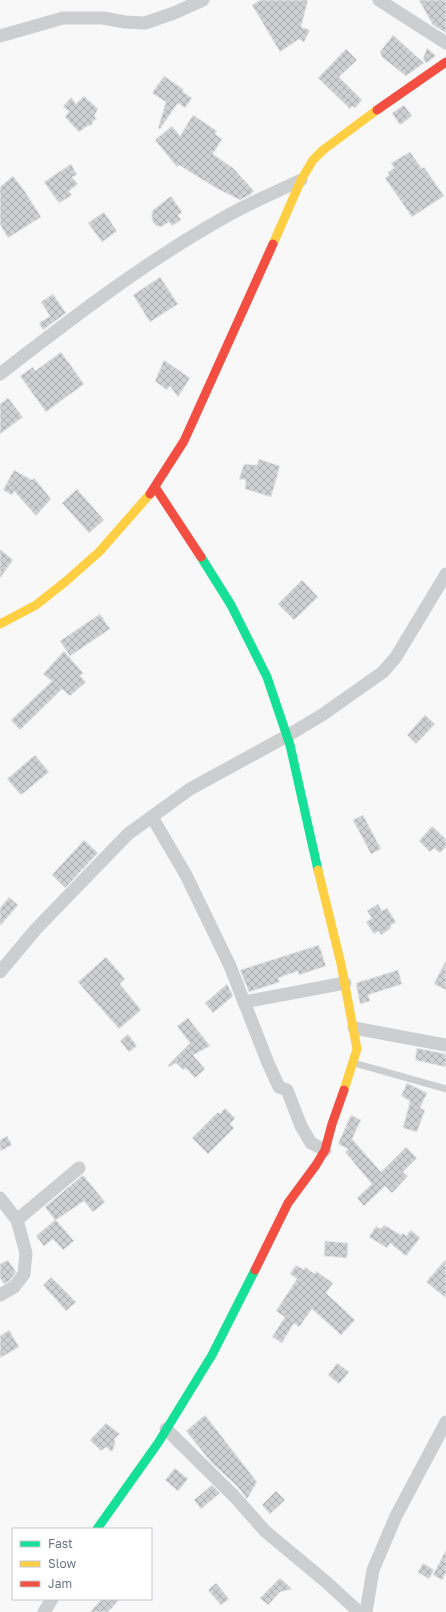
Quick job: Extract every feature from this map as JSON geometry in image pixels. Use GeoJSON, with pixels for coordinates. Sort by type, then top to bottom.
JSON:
{"type":"FeatureCollection","features":[{"type":"Feature","properties":{"kind":"street"},"geometry":{"type":"LineString","coordinates":[[0,36],[63,18],[103,18],[125,22],[145,23],[174,13],[203,0]]}},
{"type":"Feature","properties":{"kind":"street"},"geometry":{"type":"LineString","coordinates":[[389,2],[446,43]]}},
{"type":"Feature","properties":{"kind":"street"},"geometry":{"type":"LineString","coordinates":[[0,624],[36,605],[65,582],[99,552],[147,499],[184,441],[243,313],[301,180],[313,160],[323,150],[391,99],[446,62]]}},
{"type":"Feature","properties":{"kind":"street"},"geometry":{"type":"LineString","coordinates":[[0,374],[112,290],[176,247],[225,216],[301,180]]}},
{"type":"Feature","properties":{"kind":"street"},"geometry":{"type":"LineString","coordinates":[[97,1528],[166,1429],[212,1355],[288,1203],[316,1165],[325,1150],[332,1124],[354,1063],[357,1049],[345,983],[287,736],[267,677],[231,605],[188,535],[155,487]]}},
{"type":"Feature","properties":{"kind":"street"},"geometry":{"type":"LineString","coordinates":[[0,972],[36,929],[128,834],[190,789],[287,736],[322,715],[383,672],[396,657],[446,574]]}},
{"type":"Feature","properties":{"kind":"street"},"geometry":{"type":"LineString","coordinates":[[152,817],[186,875],[230,966],[279,1087],[287,1090],[301,1126],[311,1142],[325,1150]]}},
{"type":"Feature","properties":{"kind":"street"},"geometry":{"type":"LineString","coordinates":[[244,1002],[345,983]]}},
{"type":"Feature","properties":{"kind":"street"},"geometry":{"type":"LineString","coordinates":[[354,1028],[446,1046]]}},
{"type":"Feature","properties":{"kind":"street"},"geometry":{"type":"LineString","coordinates":[[16,1220],[79,1168]]}},
{"type":"Feature","properties":{"kind":"street"},"geometry":{"type":"LineString","coordinates":[[0,1198],[16,1220],[26,1254],[24,1274],[14,1287],[0,1295]]}},
{"type":"Feature","properties":{"kind":"street"},"geometry":{"type":"LineString","coordinates":[[366,1612],[372,1570],[396,1516],[446,1422]]}},
{"type":"Feature","properties":{"kind":"street"},"geometry":{"type":"LineString","coordinates":[[166,1429],[234,1496],[265,1531],[360,1612]]}},
{"type":"Feature","properties":{"kind":"street"},"geometry":{"type":"LineString","coordinates":[[44,1612],[51,1600]]}},
{"type":"Feature","properties":{"kind":"lane"},"geometry":{"type":"LineString","coordinates":[[354,1063],[446,1088]]}},
{"type":"Feature","properties":{"kind":"building"},"geometry":{"type":"Polygon","coordinates":[[[260,0],[308,0],[301,27],[310,30],[304,42],[299,39],[280,52],[252,5],[260,0]]]}},
{"type":"Feature","properties":{"kind":"building"},"geometry":{"type":"Polygon","coordinates":[[[419,0],[446,0],[446,33],[433,25],[419,0]]]}},
{"type":"Feature","properties":{"kind":"building"},"geometry":{"type":"Polygon","coordinates":[[[393,35],[424,63],[406,76],[382,57],[380,52],[393,35]]]}},
{"type":"Feature","properties":{"kind":"building"},"geometry":{"type":"Polygon","coordinates":[[[427,48],[436,56],[426,63],[423,59],[427,48]]]}},
{"type":"Feature","properties":{"kind":"building"},"geometry":{"type":"Polygon","coordinates":[[[346,49],[357,60],[339,77],[362,100],[355,108],[352,106],[350,109],[318,78],[346,49]]]}},
{"type":"Feature","properties":{"kind":"building"},"geometry":{"type":"Polygon","coordinates":[[[164,76],[183,89],[183,92],[192,98],[185,108],[178,103],[160,129],[158,128],[166,102],[152,93],[164,76]]]}},
{"type":"Feature","properties":{"kind":"building"},"geometry":{"type":"Polygon","coordinates":[[[84,96],[98,109],[94,116],[97,118],[90,126],[89,125],[79,132],[65,117],[69,111],[63,107],[71,97],[76,104],[84,96]]]}},
{"type":"Feature","properties":{"kind":"building"},"geometry":{"type":"Polygon","coordinates":[[[404,105],[412,116],[400,125],[392,113],[404,105]]]}},
{"type":"Feature","properties":{"kind":"building"},"geometry":{"type":"Polygon","coordinates":[[[193,115],[217,131],[215,134],[222,139],[213,154],[233,168],[254,191],[250,195],[240,200],[216,188],[179,165],[177,167],[155,140],[172,126],[180,136],[193,115]]]}},
{"type":"Feature","properties":{"kind":"building"},"geometry":{"type":"Polygon","coordinates":[[[410,152],[422,169],[424,167],[444,196],[412,217],[385,178],[389,175],[388,172],[394,168],[391,163],[410,152]]]}},
{"type":"Feature","properties":{"kind":"building"},"geometry":{"type":"Polygon","coordinates":[[[71,164],[77,175],[72,177],[78,184],[69,191],[72,195],[59,203],[44,182],[71,164]]]}},
{"type":"Feature","properties":{"kind":"building"},"geometry":{"type":"Polygon","coordinates":[[[13,176],[41,217],[8,238],[0,224],[0,187],[13,176]]]}},
{"type":"Feature","properties":{"kind":"building"},"geometry":{"type":"Polygon","coordinates":[[[171,196],[182,212],[178,215],[181,220],[172,226],[169,222],[161,227],[155,225],[152,220],[152,211],[171,196]]]}},
{"type":"Feature","properties":{"kind":"building"},"geometry":{"type":"Polygon","coordinates":[[[104,212],[117,231],[102,242],[88,223],[104,212]]]}},
{"type":"Feature","properties":{"kind":"building"},"geometry":{"type":"Polygon","coordinates":[[[160,277],[178,304],[150,322],[133,295],[160,277]]]}},
{"type":"Feature","properties":{"kind":"building"},"geometry":{"type":"Polygon","coordinates":[[[53,294],[66,313],[43,330],[39,323],[50,316],[41,302],[53,294]]]}},
{"type":"Feature","properties":{"kind":"building"},"geometry":{"type":"Polygon","coordinates":[[[61,352],[84,384],[46,412],[20,376],[33,367],[35,371],[61,352]]]}},
{"type":"Feature","properties":{"kind":"building"},"geometry":{"type":"Polygon","coordinates":[[[164,360],[190,378],[178,397],[170,386],[167,390],[155,381],[164,360]]]}},
{"type":"Feature","properties":{"kind":"building"},"geometry":{"type":"Polygon","coordinates":[[[8,398],[23,417],[0,434],[0,404],[8,398]]]}},
{"type":"Feature","properties":{"kind":"building"},"geometry":{"type":"Polygon","coordinates":[[[259,459],[280,466],[271,497],[245,489],[246,480],[239,479],[244,464],[257,465],[259,459]]]}},
{"type":"Feature","properties":{"kind":"building"},"geometry":{"type":"Polygon","coordinates":[[[14,470],[32,480],[34,478],[51,499],[36,516],[14,491],[12,495],[3,490],[14,470]]]}},
{"type":"Feature","properties":{"kind":"building"},"geometry":{"type":"Polygon","coordinates":[[[77,489],[104,520],[89,533],[62,503],[77,489]]]}},
{"type":"Feature","properties":{"kind":"building"},"geometry":{"type":"Polygon","coordinates":[[[0,549],[13,560],[0,578],[0,549]]]}},
{"type":"Feature","properties":{"kind":"building"},"geometry":{"type":"Polygon","coordinates":[[[302,580],[318,597],[294,620],[278,604],[302,580]]]}},
{"type":"Feature","properties":{"kind":"building"},"geometry":{"type":"Polygon","coordinates":[[[100,614],[110,629],[70,656],[60,641],[100,614]]]}},
{"type":"Feature","properties":{"kind":"building"},"geometry":{"type":"Polygon","coordinates":[[[64,651],[83,673],[80,676],[86,682],[70,696],[62,689],[20,730],[11,720],[52,681],[43,674],[64,651]]]}},
{"type":"Feature","properties":{"kind":"building"},"geometry":{"type":"Polygon","coordinates":[[[425,715],[435,724],[416,744],[407,735],[425,715]]]}},
{"type":"Feature","properties":{"kind":"building"},"geometry":{"type":"Polygon","coordinates":[[[35,755],[49,772],[21,795],[7,779],[35,755]]]}},
{"type":"Feature","properties":{"kind":"building"},"geometry":{"type":"Polygon","coordinates":[[[363,815],[381,849],[371,854],[353,820],[363,815]]]}},
{"type":"Feature","properties":{"kind":"building"},"geometry":{"type":"Polygon","coordinates":[[[432,826],[446,839],[446,847],[440,853],[434,848],[430,852],[419,841],[432,826]]]}},
{"type":"Feature","properties":{"kind":"building"},"geometry":{"type":"Polygon","coordinates":[[[84,840],[98,853],[65,888],[52,875],[84,840]]]}},
{"type":"Feature","properties":{"kind":"building"},"geometry":{"type":"Polygon","coordinates":[[[9,897],[18,905],[0,926],[0,908],[9,897]]]}},
{"type":"Feature","properties":{"kind":"building"},"geometry":{"type":"Polygon","coordinates":[[[378,904],[382,911],[387,908],[396,922],[390,926],[391,928],[381,935],[379,931],[374,934],[366,922],[372,918],[367,911],[378,904]]]}},
{"type":"Feature","properties":{"kind":"building"},"geometry":{"type":"Polygon","coordinates":[[[319,945],[326,966],[299,975],[298,971],[278,978],[280,982],[249,992],[240,970],[319,945]]]}},
{"type":"Feature","properties":{"kind":"building"},"geometry":{"type":"Polygon","coordinates":[[[106,957],[125,979],[120,984],[141,1010],[119,1029],[78,982],[106,957]]]}},
{"type":"Feature","properties":{"kind":"building"},"geometry":{"type":"Polygon","coordinates":[[[446,960],[446,990],[434,984],[446,960]]]}},
{"type":"Feature","properties":{"kind":"building"},"geometry":{"type":"Polygon","coordinates":[[[398,970],[402,984],[368,995],[370,1001],[360,1004],[356,983],[398,970]]]}},
{"type":"Feature","properties":{"kind":"building"},"geometry":{"type":"Polygon","coordinates":[[[227,984],[233,996],[213,1013],[205,1003],[227,984]]]}},
{"type":"Feature","properties":{"kind":"building"},"geometry":{"type":"Polygon","coordinates":[[[188,1018],[210,1046],[193,1055],[205,1069],[195,1078],[186,1068],[183,1070],[176,1063],[169,1067],[168,1065],[190,1043],[177,1026],[188,1018]]]}},
{"type":"Feature","properties":{"kind":"building"},"geometry":{"type":"Polygon","coordinates":[[[128,1034],[137,1046],[129,1052],[120,1041],[128,1034]]]}},
{"type":"Feature","properties":{"kind":"building"},"geometry":{"type":"Polygon","coordinates":[[[417,1048],[446,1054],[446,1067],[415,1060],[417,1048]]]}},
{"type":"Feature","properties":{"kind":"building"},"geometry":{"type":"Polygon","coordinates":[[[407,1083],[427,1093],[420,1108],[425,1110],[417,1132],[403,1128],[410,1101],[401,1096],[407,1083]]]}},
{"type":"Feature","properties":{"kind":"building"},"geometry":{"type":"Polygon","coordinates":[[[225,1108],[235,1118],[230,1124],[234,1128],[208,1154],[192,1138],[218,1112],[220,1114],[225,1108]]]}},
{"type":"Feature","properties":{"kind":"building"},"geometry":{"type":"Polygon","coordinates":[[[351,1115],[361,1120],[352,1139],[381,1172],[406,1147],[417,1158],[403,1172],[408,1176],[392,1193],[385,1186],[364,1206],[357,1198],[372,1184],[345,1152],[348,1149],[338,1144],[351,1115]]]}},
{"type":"Feature","properties":{"kind":"building"},"geometry":{"type":"Polygon","coordinates":[[[7,1136],[12,1145],[0,1151],[0,1140],[7,1136]]]}},
{"type":"Feature","properties":{"kind":"building"},"geometry":{"type":"Polygon","coordinates":[[[83,1175],[105,1202],[93,1212],[84,1201],[56,1220],[74,1241],[63,1250],[53,1239],[44,1246],[36,1236],[55,1220],[45,1207],[83,1175]]]}},
{"type":"Feature","properties":{"kind":"building"},"geometry":{"type":"Polygon","coordinates":[[[384,1225],[401,1235],[403,1233],[406,1236],[411,1230],[420,1238],[406,1256],[390,1243],[387,1248],[369,1237],[376,1226],[381,1229],[384,1225]]]}},
{"type":"Feature","properties":{"kind":"building"},"geometry":{"type":"Polygon","coordinates":[[[325,1241],[348,1243],[347,1258],[324,1256],[325,1241]]]}},
{"type":"Feature","properties":{"kind":"building"},"geometry":{"type":"Polygon","coordinates":[[[446,1259],[446,1298],[426,1282],[446,1259]]]}},
{"type":"Feature","properties":{"kind":"building"},"geometry":{"type":"Polygon","coordinates":[[[8,1260],[16,1272],[9,1281],[4,1284],[0,1278],[0,1264],[8,1260]]]}},
{"type":"Feature","properties":{"kind":"building"},"geometry":{"type":"Polygon","coordinates":[[[296,1265],[304,1270],[305,1267],[315,1274],[316,1271],[333,1283],[326,1293],[355,1320],[341,1335],[312,1309],[299,1327],[294,1323],[282,1343],[272,1337],[285,1317],[276,1311],[297,1279],[290,1274],[296,1265]]]}},
{"type":"Feature","properties":{"kind":"building"},"geometry":{"type":"Polygon","coordinates":[[[51,1277],[76,1302],[66,1311],[43,1285],[51,1277]]]}},
{"type":"Feature","properties":{"kind":"building"},"geometry":{"type":"Polygon","coordinates":[[[9,1330],[19,1347],[0,1358],[0,1336],[9,1330]]]}},
{"type":"Feature","properties":{"kind":"building"},"geometry":{"type":"Polygon","coordinates":[[[337,1363],[349,1372],[339,1384],[328,1375],[337,1363]]]}},
{"type":"Feature","properties":{"kind":"building"},"geometry":{"type":"Polygon","coordinates":[[[205,1415],[257,1482],[247,1499],[237,1486],[211,1462],[186,1431],[205,1415]]]}},
{"type":"Feature","properties":{"kind":"building"},"geometry":{"type":"Polygon","coordinates":[[[106,1423],[120,1434],[115,1438],[115,1444],[112,1452],[106,1447],[101,1451],[90,1440],[106,1423]]]}},
{"type":"Feature","properties":{"kind":"building"},"geometry":{"type":"Polygon","coordinates":[[[175,1468],[188,1479],[178,1491],[165,1480],[175,1468]]]}},
{"type":"Feature","properties":{"kind":"building"},"geometry":{"type":"Polygon","coordinates":[[[212,1485],[220,1493],[201,1509],[194,1500],[212,1485]]]}},
{"type":"Feature","properties":{"kind":"building"},"geometry":{"type":"Polygon","coordinates":[[[276,1491],[285,1500],[270,1514],[262,1505],[276,1491]]]}},
{"type":"Feature","properties":{"kind":"building"},"geometry":{"type":"Polygon","coordinates":[[[446,1550],[446,1573],[442,1580],[433,1575],[446,1550]]]}},
{"type":"Feature","properties":{"kind":"building"},"geometry":{"type":"Polygon","coordinates":[[[423,1563],[434,1570],[429,1579],[418,1572],[423,1563]]]}},
{"type":"Feature","properties":{"kind":"building"},"geometry":{"type":"Polygon","coordinates":[[[280,1578],[292,1589],[280,1592],[268,1605],[260,1598],[280,1578]]]}},
{"type":"Feature","properties":{"kind":"building"},"geometry":{"type":"Polygon","coordinates":[[[216,1583],[229,1599],[221,1605],[208,1590],[216,1583]]]}},
{"type":"Feature","properties":{"kind":"building"},"geometry":{"type":"Polygon","coordinates":[[[101,1600],[119,1600],[108,1612],[90,1612],[101,1600]]]}},
{"type":"Feature","properties":{"kind":"traffic: fast"},"geometry":{"type":"LineString","coordinates":[[201,557],[231,605],[267,677],[290,745],[318,870]]}},
{"type":"Feature","properties":{"kind":"traffic: fast"},"geometry":{"type":"LineString","coordinates":[[98,1528],[158,1443],[212,1355],[255,1270]]}},
{"type":"Feature","properties":{"kind":"traffic: slow"},"geometry":{"type":"LineString","coordinates":[[273,244],[301,180],[313,160],[323,150],[377,110]]}},
{"type":"Feature","properties":{"kind":"traffic: slow"},"geometry":{"type":"LineString","coordinates":[[0,624],[36,605],[65,582],[99,552],[150,494]]}},
{"type":"Feature","properties":{"kind":"traffic: slow"},"geometry":{"type":"LineString","coordinates":[[318,870],[341,964],[357,1049],[344,1090]]}},
{"type":"Feature","properties":{"kind":"traffic: jam"},"geometry":{"type":"LineString","coordinates":[[377,110],[446,62]]}},
{"type":"Feature","properties":{"kind":"traffic: jam"},"geometry":{"type":"LineString","coordinates":[[150,494],[184,441],[273,244]]}},
{"type":"Feature","properties":{"kind":"traffic: jam"},"geometry":{"type":"LineString","coordinates":[[155,487],[201,557]]}},
{"type":"Feature","properties":{"kind":"traffic: jam"},"geometry":{"type":"LineString","coordinates":[[255,1270],[288,1203],[316,1165],[325,1150],[344,1090]]}}]}
